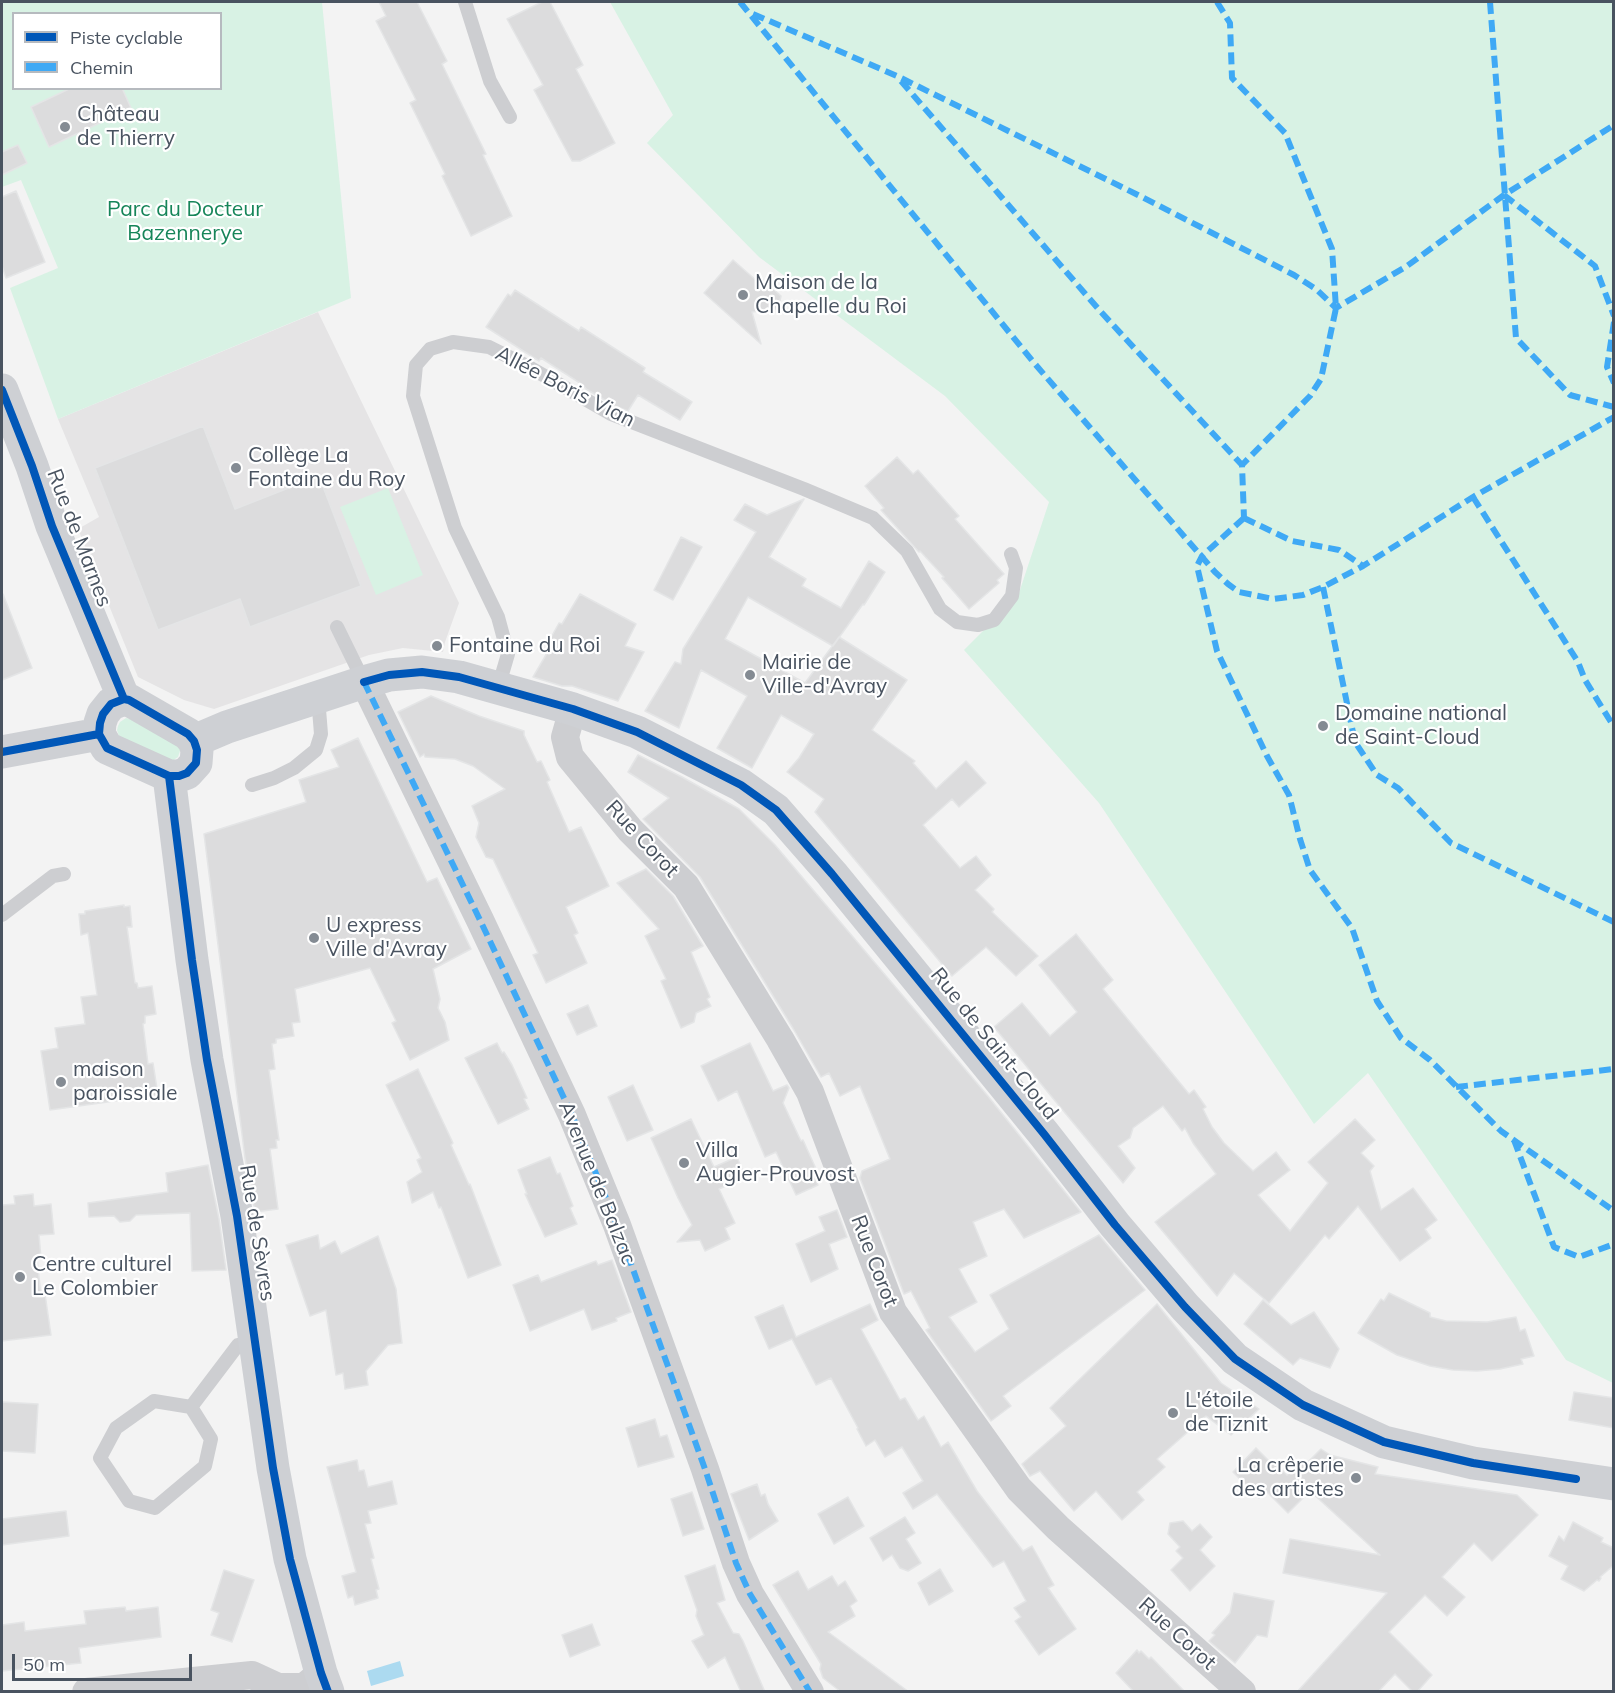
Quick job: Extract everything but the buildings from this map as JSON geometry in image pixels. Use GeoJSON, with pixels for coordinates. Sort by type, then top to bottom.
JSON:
{"type":"FeatureCollection","features":[{"type":"Feature","properties":{"kind":"main road","name":"Rue de Marnes"},"geometry":{"type":"LineString","coordinates":[[2,390],[9,431],[32,466],[52,526],[124,699]]}},
{"type":"Feature","properties":{"kind":"main road","name":"Rue de Saint-Cloud"},"geometry":{"type":"LineString","coordinates":[[194,741],[227,727],[363,682],[388,675],[422,672],[459,677],[573,709],[637,732],[741,785],[776,810],[845,890],[1044,1134],[1115,1225],[1185,1307],[1235,1359],[1303,1406],[1384,1442],[1473,1463],[1614,1484]]}},
{"type":"Feature","properties":{"kind":"main road"},"geometry":{"type":"LineString","coordinates":[[124,699],[188,734],[197,750],[196,763],[188,773],[169,776],[107,748],[99,734],[103,714],[111,704],[124,699]]}},
{"type":"Feature","properties":{"kind":"main road"},"geometry":{"type":"LineString","coordinates":[[2,752],[99,734]]}},
{"type":"Feature","properties":{"kind":"main road","name":"Rue de Sèvres"},"geometry":{"type":"LineString","coordinates":[[169,776],[207,1060],[237,1216],[273,1468],[290,1559],[325,1682]]}},
{"type":"Feature","properties":{"kind":"street","name":"Avenue de Balzac"},"geometry":{"type":"LineString","coordinates":[[363,682],[475,909],[572,1115],[616,1225],[705,1469],[736,1563],[750,1594],[810,1692]]}},
{"type":"Feature","properties":{"kind":"street","name":"Rue Corot"},"geometry":{"type":"LineString","coordinates":[[573,709],[566,737],[570,757],[630,830],[686,886],[810,1092],[893,1312],[1019,1490],[1227,1687]]}},
{"type":"Feature","properties":{"kind":"street"},"geometry":{"type":"LineString","coordinates":[[86,1692],[252,1675],[277,1689],[298,1668],[325,1682]]}},
{"type":"Feature","properties":{"kind":"lane"},"geometry":{"type":"LineString","coordinates":[[465,2],[490,81],[510,117]]}},
{"type":"Feature","properties":{"kind":"lane","name":"Allée Boris Vian"},"geometry":{"type":"LineString","coordinates":[[498,688],[508,654],[498,617],[455,528],[413,396],[416,365],[430,349],[453,342],[489,347],[611,414],[873,518],[907,551],[940,609],[957,622],[978,626],[994,620],[1012,596],[1016,568],[1011,554]]}},
{"type":"Feature","properties":{"kind":"lane"},"geometry":{"type":"LineString","coordinates":[[337,627],[363,682]]}},
{"type":"Feature","properties":{"kind":"lane"},"geometry":{"type":"LineString","coordinates":[[252,785],[294,768],[315,750],[321,734],[318,697]]}},
{"type":"Feature","properties":{"kind":"lane"},"geometry":{"type":"LineString","coordinates":[[2,915],[53,876],[64,874]]}},
{"type":"Feature","properties":{"kind":"lane"},"geometry":{"type":"LineString","coordinates":[[191,1407],[238,1345],[255,1343]]}},
{"type":"Feature","properties":{"kind":"lane"},"geometry":{"type":"LineString","coordinates":[[154,1401],[191,1407],[211,1439],[205,1466],[155,1508],[129,1501],[100,1458],[116,1428],[154,1401]]}},
{"type":"Feature","properties":{"kind":"shaded area","name":"Collège La Fontaine du Roy"},"geometry":{"type":"Polygon","coordinates":[[[318,312],[459,603],[443,652],[403,648],[369,655],[214,709],[184,700],[138,677],[78,529],[99,517],[58,419],[318,312]]]}},
{"type":"Feature","properties":{"kind":"green space","name":"Parc du Docteur Bazennerye"},"geometry":{"type":"Polygon","coordinates":[[[2,2],[322,2],[351,298],[58,419],[10,288],[58,268],[21,180],[2,187],[2,2]]]}},
{"type":"Feature","properties":{"kind":"green space","name":"Domaine national de Saint-Cloud"},"geometry":{"type":"Polygon","coordinates":[[[610,2],[1613,2],[1613,1383],[1566,1360],[1368,1073],[1314,1124],[1099,803],[964,650],[1018,596],[1049,502],[945,396],[759,257],[647,143],[673,115],[610,2]]]}},
{"type":"Feature","properties":{"kind":"green space"},"geometry":{"type":"Polygon","coordinates":[[[388,488],[423,575],[376,595],[340,507],[388,488]]]}},
{"type":"Feature","properties":{"kind":"green space"},"geometry":{"type":"Polygon","coordinates":[[[126,718],[181,748],[178,757],[172,761],[119,736],[118,726],[126,718]]]}},
{"type":"Feature","properties":{"kind":"water"},"geometry":{"type":"Polygon","coordinates":[[[400,1661],[404,1676],[371,1686],[367,1671],[400,1661]]]}},
{"type":"Feature","properties":{"kind":"marked path"},"geometry":{"type":"LineString","coordinates":[[740,2],[1035,364],[1215,572],[1239,592],[1273,599],[1303,595],[1323,587],[1363,566],[1473,497],[1614,417]]}},
{"type":"Feature","properties":{"kind":"marked path"},"geometry":{"type":"LineString","coordinates":[[1217,2],[1230,23],[1232,78],[1285,133],[1332,249],[1336,308],[1321,379],[1310,396],[1242,465]]}},
{"type":"Feature","properties":{"kind":"marked path"},"geometry":{"type":"LineString","coordinates":[[1490,2],[1516,338],[1570,395],[1614,407]]}},
{"type":"Feature","properties":{"kind":"marked path"},"geometry":{"type":"LineString","coordinates":[[753,14],[897,76],[1140,196],[1294,275],[1316,289],[1336,308],[1407,266],[1504,195],[1614,125]]}},
{"type":"Feature","properties":{"kind":"marked path"},"geometry":{"type":"LineString","coordinates":[[901,81],[1101,312],[1242,465],[1244,518]]}},
{"type":"Feature","properties":{"kind":"marked path"},"geometry":{"type":"LineString","coordinates":[[1504,195],[1595,266],[1614,316]]}},
{"type":"Feature","properties":{"kind":"marked path"},"geometry":{"type":"LineString","coordinates":[[1614,322],[1607,367],[1614,383]]}},
{"type":"Feature","properties":{"kind":"marked path"},"geometry":{"type":"LineString","coordinates":[[1473,497],[1578,662],[1585,680],[1614,727]]}},
{"type":"Feature","properties":{"kind":"marked path"},"geometry":{"type":"LineString","coordinates":[[1244,518],[1202,556],[1197,566],[1217,651],[1267,756],[1289,795],[1310,870],[1352,928],[1377,1001],[1401,1038],[1430,1060],[1501,1131],[1614,1211]]}},
{"type":"Feature","properties":{"kind":"marked path"},"geometry":{"type":"LineString","coordinates":[[1244,518],[1292,541],[1339,550],[1363,566]]}},
{"type":"Feature","properties":{"kind":"marked path"},"geometry":{"type":"LineString","coordinates":[[1323,587],[1355,742],[1377,775],[1398,788],[1451,843],[1614,922]]}},
{"type":"Feature","properties":{"kind":"marked path"},"geometry":{"type":"LineString","coordinates":[[364,682],[572,1115],[617,1225],[705,1469],[736,1563],[750,1594],[810,1692]]}},
{"type":"Feature","properties":{"kind":"marked path"},"geometry":{"type":"LineString","coordinates":[[1456,1087],[1614,1069]]}},
{"type":"Feature","properties":{"kind":"marked path"},"geometry":{"type":"LineString","coordinates":[[1514,1140],[1554,1247],[1579,1257],[1614,1244]]}},
{"type":"Feature","properties":{"kind":"cycle path"},"geometry":{"type":"LineString","coordinates":[[2,390],[32,466],[52,526],[124,699]]}},
{"type":"Feature","properties":{"kind":"cycle path"},"geometry":{"type":"LineString","coordinates":[[364,682],[389,675],[422,672],[459,677],[573,709],[637,732],[741,785],[776,810],[832,874],[1044,1134],[1115,1225],[1185,1307],[1235,1359],[1303,1405],[1384,1442],[1473,1463],[1576,1479]]}},
{"type":"Feature","properties":{"kind":"cycle path"},"geometry":{"type":"LineString","coordinates":[[124,699],[188,734],[194,741],[197,750],[196,763],[187,773],[169,776],[107,748],[99,734],[103,714],[111,704],[124,699]]}},
{"type":"Feature","properties":{"kind":"cycle path"},"geometry":{"type":"LineString","coordinates":[[2,752],[99,734]]}},
{"type":"Feature","properties":{"kind":"cycle path"},"geometry":{"type":"LineString","coordinates":[[169,776],[207,1060],[237,1216],[273,1468],[290,1559],[328,1692]]}},
{"type":"Feature","properties":{"kind":"place","name":"Château de Thierry"},"geometry":{"type":"Point","coordinates":[65,127]}},
{"type":"Feature","properties":{"kind":"place","name":"Maison de la Chapelle du Roi"},"geometry":{"type":"Point","coordinates":[743,295]}},
{"type":"Feature","properties":{"kind":"place","name":"Collège La Fontaine du Roy"},"geometry":{"type":"Point","coordinates":[236,468]}},
{"type":"Feature","properties":{"kind":"place","name":"Fontaine du Roi"},"geometry":{"type":"Point","coordinates":[437,646]}},
{"type":"Feature","properties":{"kind":"place","name":"Mairie de Ville-d'Avray"},"geometry":{"type":"Point","coordinates":[750,675]}},
{"type":"Feature","properties":{"kind":"place","name":"Domaine national de Saint-Cloud"},"geometry":{"type":"Point","coordinates":[1323,726]}},
{"type":"Feature","properties":{"kind":"place","name":"U express Ville d'Avray"},"geometry":{"type":"Point","coordinates":[314,938]}},
{"type":"Feature","properties":{"kind":"place","name":"maison paroissiale"},"geometry":{"type":"Point","coordinates":[61,1082]}},
{"type":"Feature","properties":{"kind":"place","name":"Villa Augier-Prouvost"},"geometry":{"type":"Point","coordinates":[684,1163]}},
{"type":"Feature","properties":{"kind":"place","name":"Centre culturel Le Colombier"},"geometry":{"type":"Point","coordinates":[20,1277]}},
{"type":"Feature","properties":{"kind":"place","name":"L'étoile de Tiznit"},"geometry":{"type":"Point","coordinates":[1173,1413]}},
{"type":"Feature","properties":{"kind":"place","name":"La crêperie des artistes"},"geometry":{"type":"Point","coordinates":[1356,1478]}}]}
